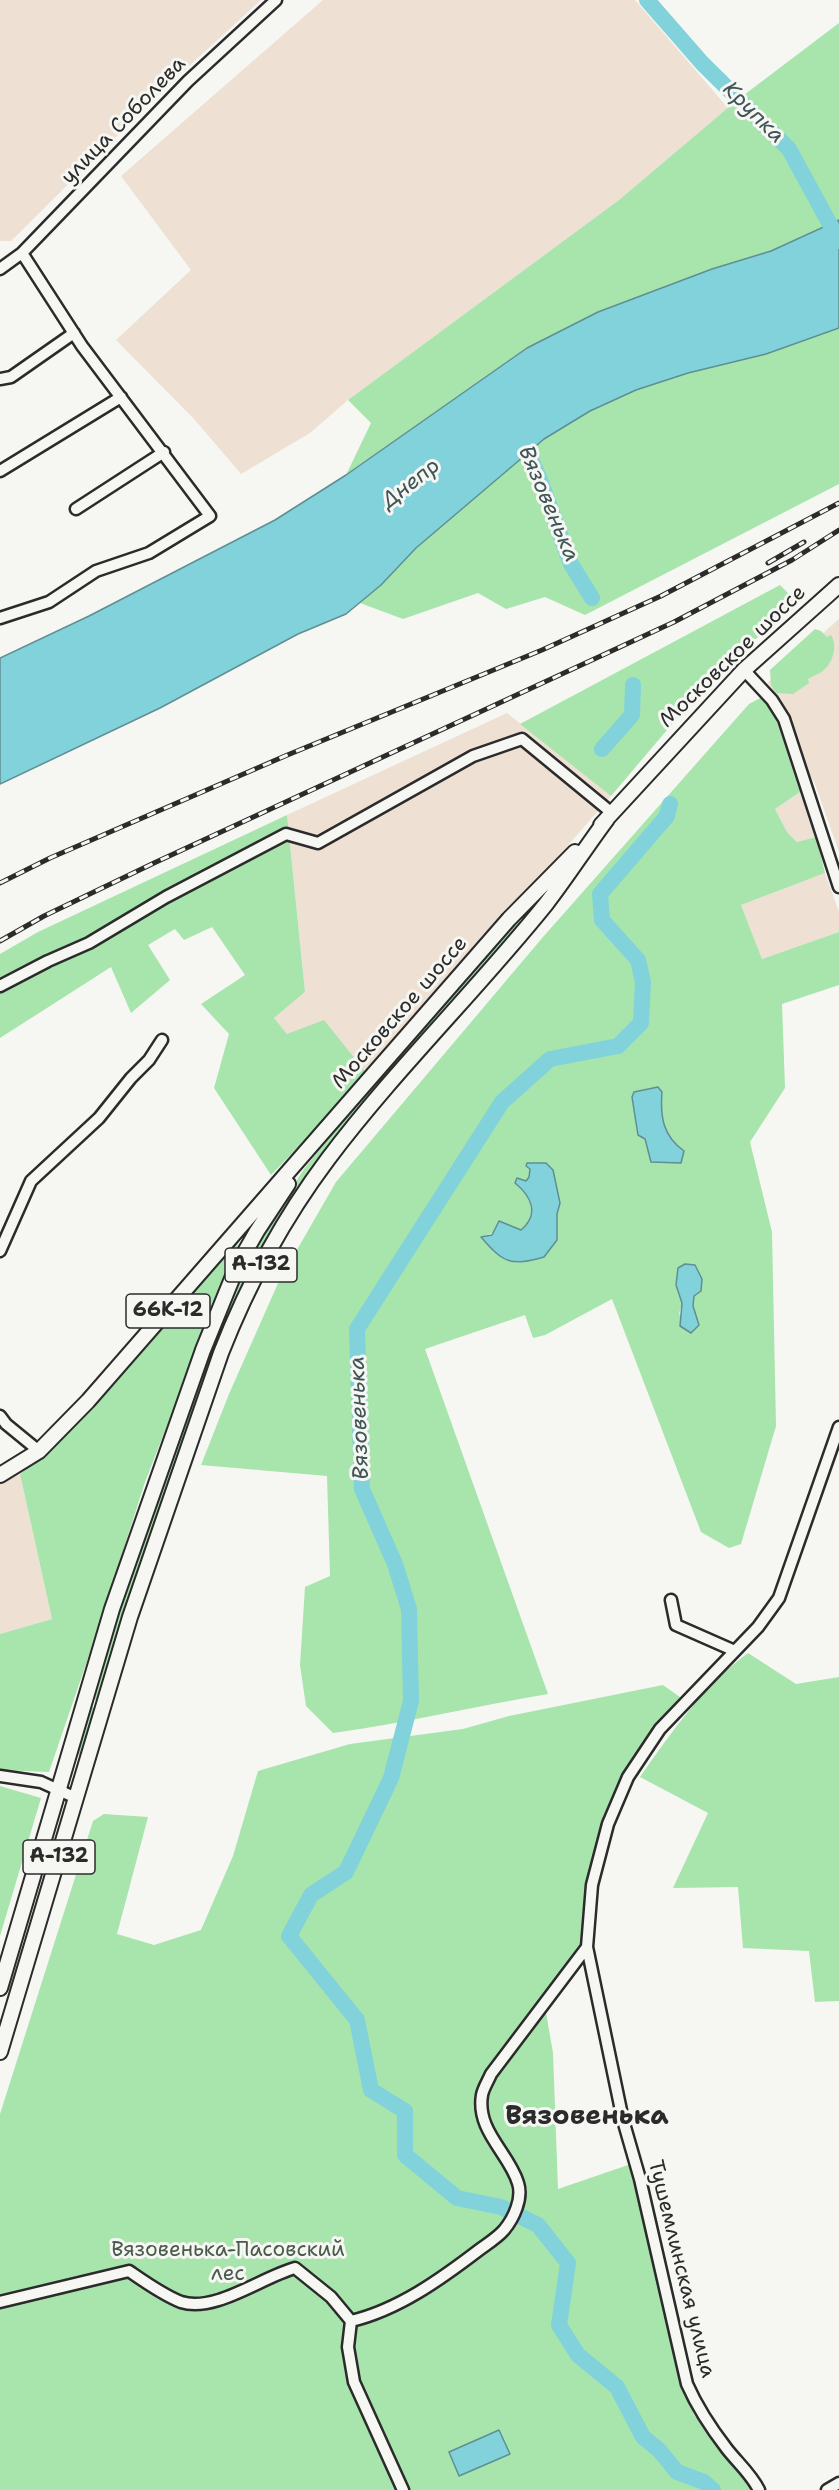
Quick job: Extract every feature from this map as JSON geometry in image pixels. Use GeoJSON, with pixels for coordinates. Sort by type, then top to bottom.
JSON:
{"type":"FeatureCollection","features":[{"type":"Feature","properties":{"kind":"main road","name":"Московское шоссе"},"geometry":{"type":"LineString","coordinates":[[0,1475],[39,1451],[88,1401],[509,919],[609,816],[744,670],[839,585]]}},
{"type":"Feature","properties":{"kind":"main road","name":"А-132"},"geometry":{"type":"LineString","coordinates":[[0,2052],[130,1617],[189,1442],[236,1315],[258,1269],[328,1158],[546,903],[609,816]]}},
{"type":"Feature","properties":{"kind":"main road","name":"А-132"},"geometry":{"type":"LineString","coordinates":[[0,1988],[112,1609],[218,1309],[238,1264],[257,1231],[323,1132]]}},
{"type":"Feature","properties":{"kind":"street","name":"улица Соболева"},"geometry":{"type":"LineString","coordinates":[[0,269],[22,253],[188,81],[276,0]]}},
{"type":"Feature","properties":{"kind":"street"},"geometry":{"type":"LineString","coordinates":[[0,618],[49,602],[96,571],[149,553],[210,516],[74,333],[22,253]]}},
{"type":"Feature","properties":{"kind":"street"},"geometry":{"type":"LineString","coordinates":[[0,379],[10,377],[74,333]]}},
{"type":"Feature","properties":{"kind":"street"},"geometry":{"type":"LineString","coordinates":[[0,471],[121,397]]}},
{"type":"Feature","properties":{"kind":"street"},"geometry":{"type":"LineString","coordinates":[[76,509],[164,452]]}},
{"type":"Feature","properties":{"kind":"street"},"geometry":{"type":"LineString","coordinates":[[744,670],[772,700],[784,719],[839,887]]}},
{"type":"Feature","properties":{"kind":"street"},"geometry":{"type":"LineString","coordinates":[[0,986],[88,943],[166,897],[286,834],[318,843],[473,756],[522,739],[609,816]]}},
{"type":"Feature","properties":{"kind":"street"},"geometry":{"type":"LineString","coordinates":[[0,1251],[31,1181],[99,1118],[131,1078],[149,1060],[162,1040]]}},
{"type":"Feature","properties":{"kind":"street"},"geometry":{"type":"LineString","coordinates":[[0,1416],[6,1424],[39,1451]]}},
{"type":"Feature","properties":{"kind":"street","name":"Тушемлинская улица"},"geometry":{"type":"LineString","coordinates":[[759,2490],[753,2477],[729,2451],[699,2411],[687,2384],[640,2179],[623,2120],[587,1947],[592,1885],[608,1824],[628,1777],[660,1729],[758,1627],[779,1598],[839,1427]]}},
{"type":"Feature","properties":{"kind":"street"},"geometry":{"type":"LineString","coordinates":[[671,1600],[676,1625],[735,1651]]}},
{"type":"Feature","properties":{"kind":"street"},"geometry":{"type":"LineString","coordinates":[[0,1776],[41,1782],[76,1798]]}},
{"type":"Feature","properties":{"kind":"street"},"geometry":{"type":"LineString","coordinates":[[351,2321],[375,2316],[416,2294],[503,2231],[511,2221],[518,2205],[518,2183],[490,2136],[482,2115],[482,2095],[491,2074],[587,1947]]}},
{"type":"Feature","properties":{"kind":"street"},"geometry":{"type":"LineString","coordinates":[[0,2302],[129,2271],[182,2302],[196,2304],[217,2301],[280,2272],[295,2268],[332,2297],[351,2321],[348,2348],[354,2382],[403,2490]]}},
{"type":"Feature","properties":{"kind":"street"},"geometry":{"type":"LineString","coordinates":[[827,2490],[839,2483]]}},
{"type":"Feature","properties":{"kind":"shaded area"},"geometry":{"type":"Polygon","coordinates":[[[0,0],[261,0],[164,89],[11,241],[0,241],[0,0]]]}},
{"type":"Feature","properties":{"kind":"shaded area"},"geometry":{"type":"Polygon","coordinates":[[[323,0],[635,0],[728,108],[619,200],[348,400],[310,433],[241,474],[195,420],[116,340],[191,270],[121,176],[323,0]]]}},
{"type":"Feature","properties":{"kind":"shaded area"},"geometry":{"type":"Polygon","coordinates":[[[839,619],[839,852],[815,784],[768,682],[839,619]]]}},
{"type":"Feature","properties":{"kind":"shaded area"},"geometry":{"type":"Polygon","coordinates":[[[507,713],[611,796],[368,1075],[287,1034],[274,1018],[305,992],[287,815],[507,713]]]}},
{"type":"Feature","properties":{"kind":"shaded area"},"geometry":{"type":"Polygon","coordinates":[[[800,792],[816,837],[797,842],[787,832],[775,809],[800,792]]]}},
{"type":"Feature","properties":{"kind":"shaded area"},"geometry":{"type":"Polygon","coordinates":[[[825,873],[839,912],[839,932],[762,959],[741,905],[825,873]]]}},
{"type":"Feature","properties":{"kind":"shaded area"},"geometry":{"type":"Polygon","coordinates":[[[20,1474],[52,1619],[0,1634],[0,1484],[20,1474]]]}},
{"type":"Feature","properties":{"kind":"green space"},"geometry":{"type":"Polygon","coordinates":[[[839,23],[839,220],[771,251],[712,269],[598,312],[527,348],[346,475],[371,423],[348,400],[619,200],[736,101],[839,23]]]}},
{"type":"Feature","properties":{"kind":"green space"},"geometry":{"type":"Polygon","coordinates":[[[839,328],[839,484],[585,615],[545,597],[506,609],[478,593],[403,619],[360,603],[416,548],[544,439],[590,411],[636,390],[688,373],[766,354],[839,328]]]}},
{"type":"Feature","properties":{"kind":"green space"},"geometry":{"type":"Polygon","coordinates":[[[780,585],[799,604],[752,642],[695,697],[611,796],[520,724],[780,585]]]}},
{"type":"Feature","properties":{"kind":"green space"},"geometry":{"type":"Polygon","coordinates":[[[815,629],[827,637],[831,635],[833,640],[834,651],[827,667],[808,679],[809,683],[793,694],[776,693],[771,685],[770,670],[815,629]]]}},
{"type":"Feature","properties":{"kind":"green space"},"geometry":{"type":"Polygon","coordinates":[[[762,697],[777,722],[800,792],[775,809],[787,832],[797,842],[816,837],[825,873],[741,905],[762,959],[839,932],[839,985],[782,1004],[785,1088],[750,1142],[772,1232],[776,1426],[741,1544],[729,1548],[701,1532],[612,1299],[545,1335],[533,1338],[525,1315],[425,1349],[548,1694],[333,1733],[306,1706],[300,1665],[305,1587],[330,1576],[327,1476],[201,1465],[229,1394],[279,1281],[336,1182],[543,937],[749,704],[762,697]],[[662,1092],[632,1097],[651,1162],[681,1162],[684,1151],[671,1139],[664,1125],[662,1092]],[[530,1168],[526,1181],[517,1178],[515,1183],[525,1194],[530,1205],[531,1212],[527,1224],[521,1230],[511,1226],[482,1237],[497,1253],[509,1261],[522,1262],[544,1257],[557,1240],[557,1214],[560,1203],[530,1168]],[[694,1296],[682,1303],[679,1314],[699,1325],[693,1306],[694,1296]]]}},
{"type":"Feature","properties":{"kind":"green space"},"geometry":{"type":"Polygon","coordinates":[[[287,815],[305,992],[274,1018],[287,1034],[324,1020],[368,1075],[271,1175],[214,1088],[229,1034],[201,1004],[245,975],[212,927],[184,940],[175,929],[148,945],[170,980],[131,1013],[111,967],[0,1038],[0,954],[38,932],[287,815]]]}},
{"type":"Feature","properties":{"kind":"green space"},"geometry":{"type":"Polygon","coordinates":[[[520,920],[519,925],[314,1167],[260,1254],[233,1309],[98,1703],[93,1697],[150,1518],[226,1307],[263,1233],[304,1169],[332,1134],[422,1028],[520,920]]]}},
{"type":"Feature","properties":{"kind":"green space"},"geometry":{"type":"Polygon","coordinates":[[[243,1231],[145,1482],[49,1772],[0,1770],[0,1634],[52,1619],[20,1474],[57,1444],[190,1295],[243,1231]]]}},
{"type":"Feature","properties":{"kind":"green space"},"geometry":{"type":"Polygon","coordinates":[[[748,1653],[796,1684],[839,1677],[839,2001],[815,2002],[809,1951],[743,1948],[738,1887],[673,1888],[708,1813],[640,1777],[676,1727],[703,1695],[748,1653]]]}},
{"type":"Feature","properties":{"kind":"green space","name":"Вязовенька-Пасовский лес"},"geometry":{"type":"Polygon","coordinates":[[[663,1685],[684,1700],[655,1727],[626,1770],[604,1820],[589,1881],[583,1940],[543,1995],[553,2053],[558,2189],[631,2164],[674,2349],[694,2415],[747,2480],[752,2490],[0,2490],[0,2114],[93,1821],[104,1814],[148,1817],[117,1934],[154,1945],[201,1930],[233,1856],[258,1771],[350,1744],[463,1729],[509,1716],[663,1685]]]}},
{"type":"Feature","properties":{"kind":"green space"},"geometry":{"type":"Polygon","coordinates":[[[91,1705],[96,1711],[83,1755],[78,1755],[77,1753],[91,1705]]]}},
{"type":"Feature","properties":{"kind":"green space"},"geometry":{"type":"Polygon","coordinates":[[[0,1786],[41,1798],[0,1936],[0,1786]]]}},
{"type":"Feature","properties":{"kind":"water","name":"Днепр"},"geometry":{"type":"Polygon","coordinates":[[[839,220],[839,328],[766,354],[688,373],[636,390],[590,411],[544,439],[416,548],[381,585],[346,614],[298,634],[160,708],[0,784],[0,658],[89,616],[275,520],[346,475],[527,348],[598,312],[712,269],[771,251],[839,220]]]}},
{"type":"Feature","properties":{"kind":"water"},"geometry":{"type":"Polygon","coordinates":[[[658,1087],[662,1092],[664,1125],[671,1139],[684,1151],[681,1163],[651,1162],[645,1139],[638,1135],[632,1097],[634,1092],[658,1087]]]}},
{"type":"Feature","properties":{"kind":"water"},"geometry":{"type":"Polygon","coordinates":[[[527,1163],[546,1163],[553,1170],[560,1203],[557,1214],[557,1240],[544,1257],[516,1262],[502,1258],[481,1237],[492,1235],[499,1221],[521,1230],[527,1224],[532,1212],[531,1205],[521,1188],[515,1183],[517,1178],[526,1181],[529,1177],[530,1169],[526,1166],[527,1163]]]}},
{"type":"Feature","properties":{"kind":"water"},"geometry":{"type":"Polygon","coordinates":[[[685,1264],[695,1265],[702,1279],[701,1291],[694,1296],[693,1306],[699,1325],[691,1333],[680,1326],[682,1303],[676,1285],[678,1268],[685,1264]]]}},
{"type":"Feature","properties":{"kind":"water"},"geometry":{"type":"Polygon","coordinates":[[[499,2430],[510,2454],[459,2476],[449,2452],[499,2430]]]}},
{"type":"Feature","properties":{"kind":"waterway","name":"Крупка"},"geometry":{"type":"LineString","coordinates":[[647,0],[702,63],[789,149],[839,241]]}},
{"type":"Feature","properties":{"kind":"waterway","name":"Вязовенька"},"geometry":{"type":"LineString","coordinates":[[519,432],[540,480],[571,564],[592,598]]}},
{"type":"Feature","properties":{"kind":"waterway","name":"Вязовенька"},"geometry":{"type":"LineString","coordinates":[[602,749],[632,715],[633,685]]}},
{"type":"Feature","properties":{"kind":"waterway","name":"Вязовенька"},"geometry":{"type":"LineString","coordinates":[[670,804],[667,816],[600,894],[602,920],[638,960],[643,982],[641,1023],[618,1046],[550,1059],[502,1102],[357,1329],[362,1489],[395,1564],[409,1609],[411,1701],[391,1778],[346,1872],[311,1895],[289,1936],[357,2020],[371,2090],[405,2111],[405,2155],[457,2198],[501,2207],[538,2225],[568,2263],[559,2325],[578,2355],[617,2387],[643,2437],[659,2450],[677,2472],[704,2482],[713,2490]]}},
{"type":"Feature","properties":{"kind":"railway"},"geometry":{"type":"LineString","coordinates":[[0,883],[50,858],[285,756],[542,650],[661,596],[839,503]]}},
{"type":"Feature","properties":{"kind":"railway"},"geometry":{"type":"LineString","coordinates":[[0,941],[44,916],[154,863],[674,622],[792,560],[839,530]]}},
{"type":"Feature","properties":{"kind":"railway"},"geometry":{"type":"LineString","coordinates":[[768,563],[804,542]]}},
{"type":"Feature","properties":{"kind":"district","name":"Вязовенька"},"geometry":{"type":"Point","coordinates":[587,2117]}}]}
